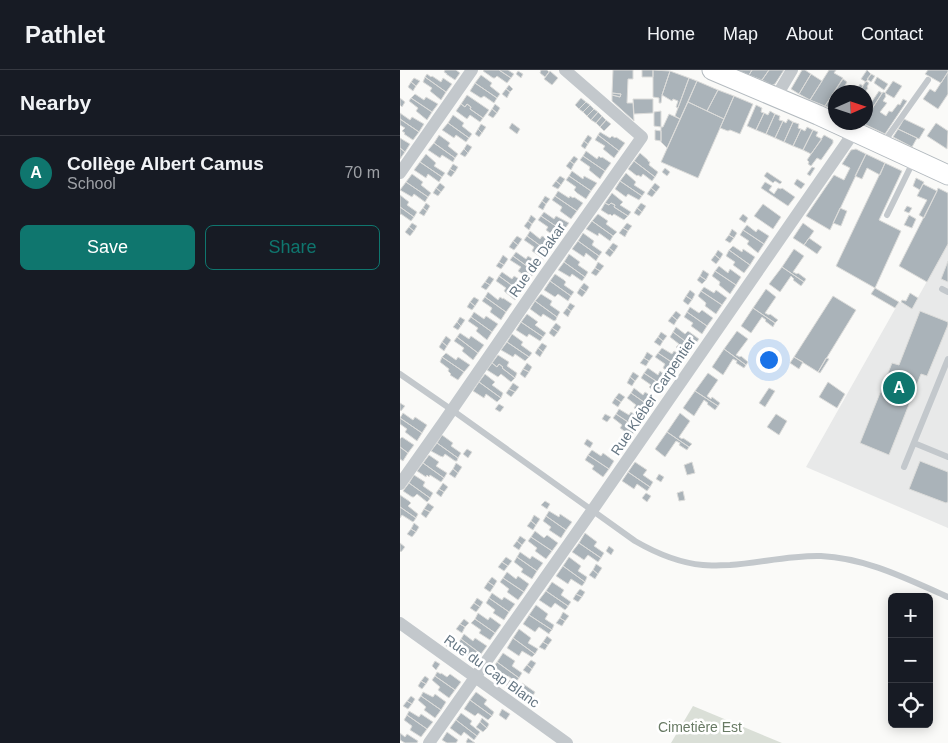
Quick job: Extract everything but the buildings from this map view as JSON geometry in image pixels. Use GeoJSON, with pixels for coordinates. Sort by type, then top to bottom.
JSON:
{"type":"FeatureCollection","features":[{"type":"Feature","properties":{"kind":"street"},"geometry":{"type":"LineString","coordinates":[[400,173],[472,70]]}},
{"type":"Feature","properties":{"kind":"street","name":"Rue de Dakar"},"geometry":{"type":"LineString","coordinates":[[400,484],[642,137],[565,70]]}},
{"type":"Feature","properties":{"kind":"street"},"geometry":{"type":"LineString","coordinates":[[712,70],[948,175]]}},
{"type":"Feature","properties":{"kind":"street"},"geometry":{"type":"LineString","coordinates":[[776,97],[792,70]]}},
{"type":"Feature","properties":{"kind":"street","name":"Rue Kléber Carpentier"},"geometry":{"type":"LineString","coordinates":[[429,743],[854,132]]}},
{"type":"Feature","properties":{"kind":"street","name":"Rue du Cap Blanc"},"geometry":{"type":"LineString","coordinates":[[400,623],[567,743]]}},
{"type":"Feature","properties":{"kind":"lane"},"geometry":{"type":"LineString","coordinates":[[882,145],[928,80]]}},
{"type":"Feature","properties":{"kind":"lane"},"geometry":{"type":"LineString","coordinates":[[887,216],[914,160]]}},
{"type":"Feature","properties":{"kind":"lane"},"geometry":{"type":"LineString","coordinates":[[904,467],[948,359]]}},
{"type":"Feature","properties":{"kind":"lane"},"geometry":{"type":"LineString","coordinates":[[400,374],[635,541],[651,550],[686,562],[703,565],[812,556],[850,560],[876,566],[948,597]]}},
{"type":"Feature","properties":{"kind":"lane"},"geometry":{"type":"LineString","coordinates":[[914,443],[948,457]]}},
{"type":"Feature","properties":{"kind":"shaded area"},"geometry":{"type":"Polygon","coordinates":[[[948,244],[948,528],[806,467],[899,302],[912,308],[948,244]]]}},
{"type":"Feature","properties":{"kind":"green space","name":"Cimetière Est"},"geometry":{"type":"Polygon","coordinates":[[[693,706],[782,743],[671,743],[693,706]]]}},
{"type":"Feature","properties":{"kind":"place","name":"Collège Albert Camus"},"geometry":{"type":"Point","coordinates":[899,388]}}]}
